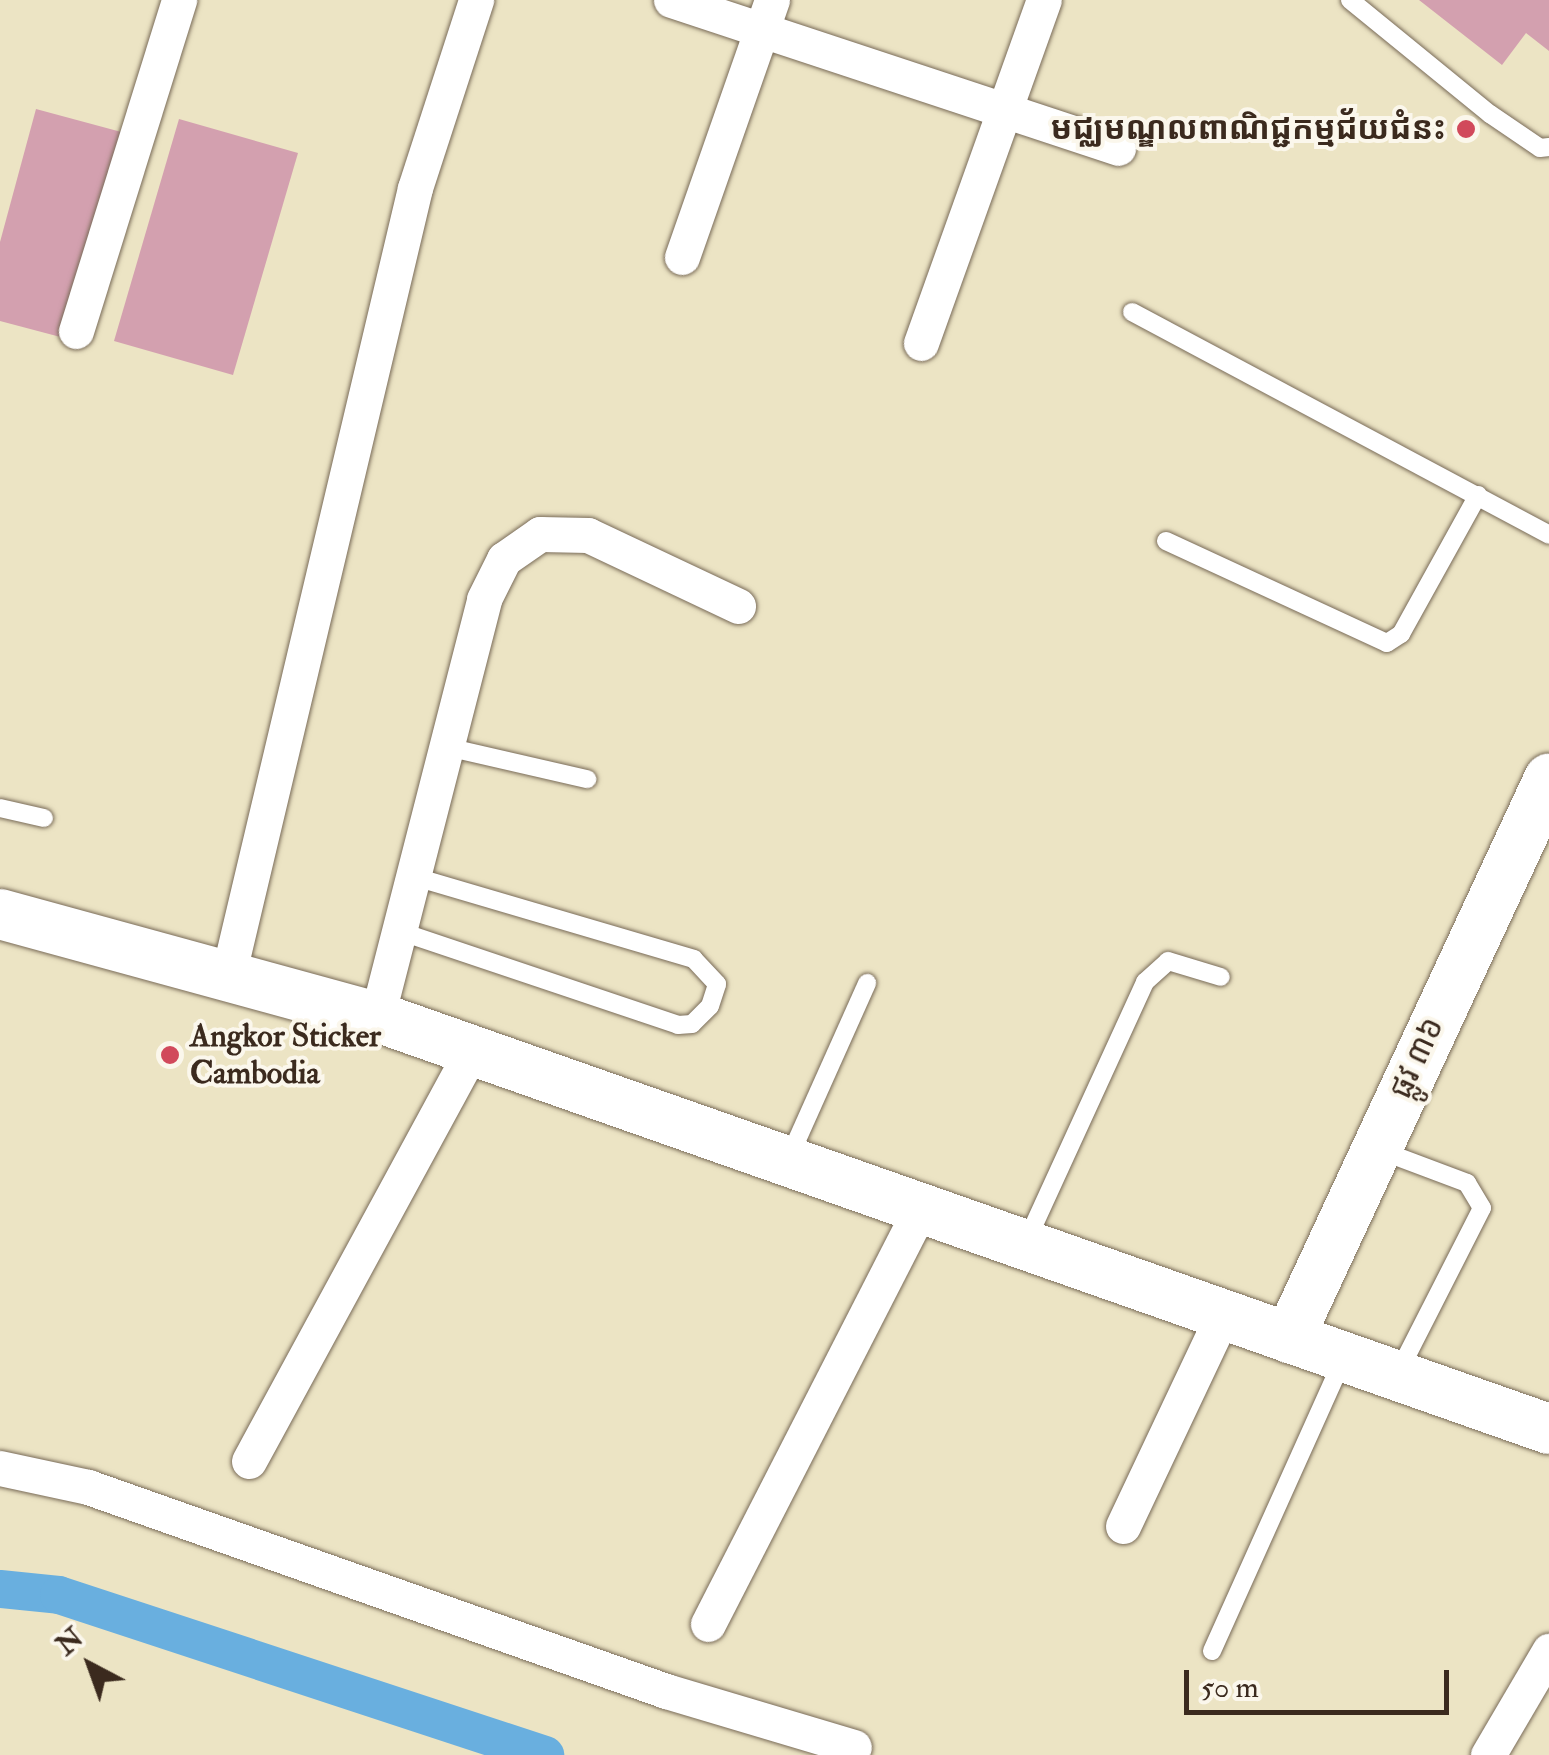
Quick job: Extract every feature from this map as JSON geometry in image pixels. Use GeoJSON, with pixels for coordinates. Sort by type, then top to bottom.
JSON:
{"type":"FeatureCollection","features":[{"type":"Feature","properties":{"kind":"street"},"geometry":{"type":"LineString","coordinates":[[76,331],[179,0]]}},
{"type":"Feature","properties":{"kind":"street"},"geometry":{"type":"LineString","coordinates":[[228,976],[415,188],[476,0]]}},
{"type":"Feature","properties":{"kind":"street"},"geometry":{"type":"LineString","coordinates":[[672,0],[766,14],[1002,109],[1118,148]]}},
{"type":"Feature","properties":{"kind":"street"},"geometry":{"type":"LineString","coordinates":[[921,343],[1044,0]]}},
{"type":"Feature","properties":{"kind":"street"},"geometry":{"type":"LineString","coordinates":[[682,256],[766,14]]}},
{"type":"Feature","properties":{"kind":"street"},"geometry":{"type":"LineString","coordinates":[[377,1017],[402,932],[484,599],[504,560],[540,534],[588,535],[738,606]]}},
{"type":"Feature","properties":{"kind":"street","name":"ផ្លូវ ៣៦"},"geometry":{"type":"LineString","coordinates":[[1289,1338],[1374,1148],[1549,779]]}},
{"type":"Feature","properties":{"kind":"street"},"geometry":{"type":"LineString","coordinates":[[3,924],[228,976],[377,1017],[1549,1429]]}},
{"type":"Feature","properties":{"kind":"street"},"geometry":{"type":"LineString","coordinates":[[249,1461],[472,1050]]}},
{"type":"Feature","properties":{"kind":"street"},"geometry":{"type":"LineString","coordinates":[[708,1624],[922,1208]]}},
{"type":"Feature","properties":{"kind":"street"},"geometry":{"type":"LineString","coordinates":[[1123,1526],[1223,1314]]}},
{"type":"Feature","properties":{"kind":"street"},"geometry":{"type":"LineString","coordinates":[[0,1468],[88,1487],[666,1691],[854,1747]]}},
{"type":"Feature","properties":{"kind":"street"},"geometry":{"type":"LineString","coordinates":[[1488,1755],[1549,1651]]}},
{"type":"Feature","properties":{"kind":"lane"},"geometry":{"type":"LineString","coordinates":[[1350,0],[1490,114],[1540,148],[1549,147]]}},
{"type":"Feature","properties":{"kind":"lane"},"geometry":{"type":"LineString","coordinates":[[1132,312],[1549,534]]}},
{"type":"Feature","properties":{"kind":"lane"},"geometry":{"type":"LineString","coordinates":[[1166,540],[1387,643],[1402,634],[1478,495]]}},
{"type":"Feature","properties":{"kind":"lane"},"geometry":{"type":"LineString","coordinates":[[448,746],[587,779]]}},
{"type":"Feature","properties":{"kind":"lane"},"geometry":{"type":"LineString","coordinates":[[0,808],[44,818]]}},
{"type":"Feature","properties":{"kind":"lane"},"geometry":{"type":"LineString","coordinates":[[402,932],[678,1026],[692,1024],[710,1006],[717,984],[694,959],[416,876]]}},
{"type":"Feature","properties":{"kind":"lane"},"geometry":{"type":"LineString","coordinates":[[1024,1244],[1145,982],[1168,961],[1221,977]]}},
{"type":"Feature","properties":{"kind":"lane"},"geometry":{"type":"LineString","coordinates":[[788,1161],[866,983]]}},
{"type":"Feature","properties":{"kind":"lane"},"geometry":{"type":"LineString","coordinates":[[1374,1148],[1467,1183],[1482,1208],[1396,1376]]}},
{"type":"Feature","properties":{"kind":"lane"},"geometry":{"type":"LineString","coordinates":[[1212,1651],[1344,1357]]}},
{"type":"Feature","properties":{"kind":"building"},"geometry":{"type":"Polygon","coordinates":[[[1419,0],[1549,0],[1549,51],[1526,33],[1502,65],[1419,0]]]}},
{"type":"Feature","properties":{"kind":"building"},"geometry":{"type":"Polygon","coordinates":[[[36,109],[125,133],[68,339],[0,321],[0,242],[36,109]]]}},
{"type":"Feature","properties":{"kind":"building"},"geometry":{"type":"Polygon","coordinates":[[[179,119],[298,153],[233,375],[114,341],[179,119]]]}},
{"type":"Feature","properties":{"kind":"waterway"},"geometry":{"type":"LineString","coordinates":[[0,1589],[59,1595],[545,1755]]}},
{"type":"Feature","properties":{"kind":"place","name":"មជ្ឈមណ្ឌលពាណិជ្ជកម្មជ័យជំនះ"},"geometry":{"type":"Point","coordinates":[1466,129]}},
{"type":"Feature","properties":{"kind":"place","name":"Angkor Sticker Cambodia"},"geometry":{"type":"Point","coordinates":[170,1055]}}]}
